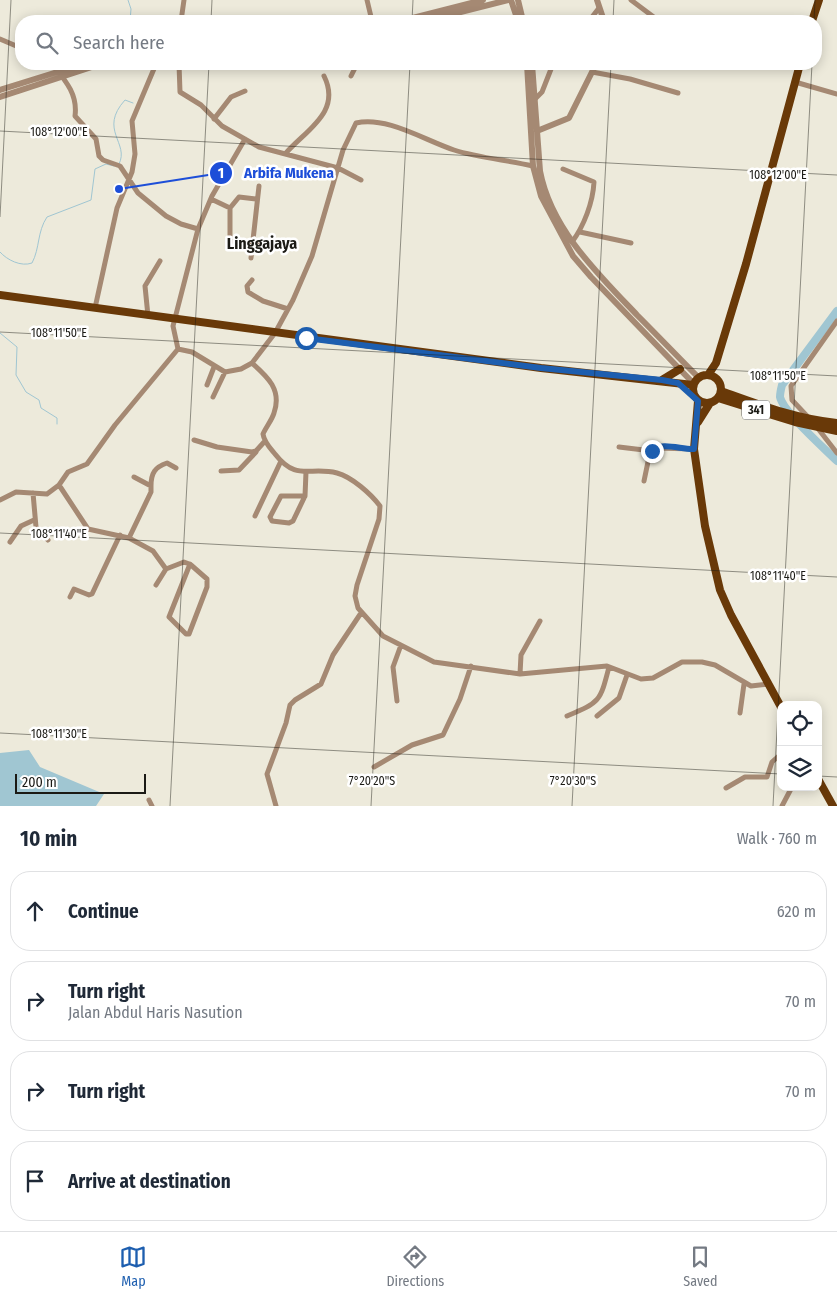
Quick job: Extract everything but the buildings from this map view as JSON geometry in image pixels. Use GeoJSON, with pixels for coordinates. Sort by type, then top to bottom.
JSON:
{"type":"FeatureCollection","features":[{"type":"Feature","properties":{"kind":"main road"},"geometry":{"type":"LineString","coordinates":[[814,15],[819,0]]}},
{"type":"Feature","properties":{"kind":"main road"},"geometry":{"type":"LineString","coordinates":[[0,295],[174,320],[541,368],[678,383],[695,382],[708,375],[716,363],[746,264],[798,70]]}},
{"type":"Feature","properties":{"kind":"main road"},"geometry":{"type":"LineString","coordinates":[[697,424],[710,403],[719,395],[716,363]]}},
{"type":"Feature","properties":{"kind":"main road"},"geometry":{"type":"LineString","coordinates":[[662,380],[680,369]]}},
{"type":"Feature","properties":{"kind":"main road"},"geometry":{"type":"LineString","coordinates":[[708,375],[717,380]]}},
{"type":"Feature","properties":{"kind":"main road"},"geometry":{"type":"LineString","coordinates":[[695,382],[697,424],[694,449],[705,526],[720,590],[731,615],[778,701]]}},
{"type":"Feature","properties":{"kind":"main road"},"geometry":{"type":"LineString","coordinates":[[678,383],[696,398],[710,403]]}},
{"type":"Feature","properties":{"kind":"main road","name":"341"},"geometry":{"type":"LineString","coordinates":[[719,395],[775,414],[837,431]]}},
{"type":"Feature","properties":{"kind":"main road","name":"341"},"geometry":{"type":"LineString","coordinates":[[775,414],[785,414],[797,420]]}},
{"type":"Feature","properties":{"kind":"main road","name":"341"},"geometry":{"type":"LineString","coordinates":[[814,425],[837,423]]}},
{"type":"Feature","properties":{"kind":"main road"},"geometry":{"type":"LineString","coordinates":[[822,786],[833,806]]}},
{"type":"Feature","properties":{"kind":"street"},"geometry":{"type":"LineString","coordinates":[[182,15],[184,0]]}},
{"type":"Feature","properties":{"kind":"street"},"geometry":{"type":"LineString","coordinates":[[367,0],[371,15]]}},
{"type":"Feature","properties":{"kind":"street"},"geometry":{"type":"LineString","coordinates":[[425,15],[483,0]]}},
{"type":"Feature","properties":{"kind":"street"},"geometry":{"type":"LineString","coordinates":[[449,15],[510,0],[516,15]]}},
{"type":"Feature","properties":{"kind":"street"},"geometry":{"type":"LineString","coordinates":[[518,0],[522,15]]}},
{"type":"Feature","properties":{"kind":"street"},"geometry":{"type":"LineString","coordinates":[[597,0],[602,15]]}},
{"type":"Feature","properties":{"kind":"street"},"geometry":{"type":"LineString","coordinates":[[631,0],[651,15]]}},
{"type":"Feature","properties":{"kind":"street"},"geometry":{"type":"LineString","coordinates":[[594,15],[599,8]]}},
{"type":"Feature","properties":{"kind":"street"},"geometry":{"type":"LineString","coordinates":[[0,39],[15,45]]}},
{"type":"Feature","properties":{"kind":"street"},"geometry":{"type":"LineString","coordinates":[[57,70],[74,94],[77,103],[75,116],[96,139],[100,156],[103,160],[118,165],[138,193],[166,216],[181,224],[198,229]]}},
{"type":"Feature","properties":{"kind":"street"},"geometry":{"type":"LineString","coordinates":[[0,97],[69,70]]}},
{"type":"Feature","properties":{"kind":"street"},"geometry":{"type":"LineString","coordinates":[[0,90],[76,70]]}},
{"type":"Feature","properties":{"kind":"street"},"geometry":{"type":"LineString","coordinates":[[95,308],[117,208],[128,180],[135,154],[132,120],[153,70]]}},
{"type":"Feature","properties":{"kind":"street"},"geometry":{"type":"LineString","coordinates":[[179,70],[180,92],[201,105],[214,119],[245,139],[274,152],[286,153],[338,168],[360,180]]}},
{"type":"Feature","properties":{"kind":"street"},"geometry":{"type":"LineString","coordinates":[[351,76],[354,70]]}},
{"type":"Feature","properties":{"kind":"street"},"geometry":{"type":"LineString","coordinates":[[528,70],[543,187],[573,256],[590,277],[695,382]]}},
{"type":"Feature","properties":{"kind":"street"},"geometry":{"type":"LineString","coordinates":[[532,70],[533,166],[537,187],[572,242],[597,274],[695,382]]}},
{"type":"Feature","properties":{"kind":"street"},"geometry":{"type":"LineString","coordinates":[[533,104],[542,92],[551,70]]}},
{"type":"Feature","properties":{"kind":"street"},"geometry":{"type":"LineString","coordinates":[[537,131],[569,118],[592,72],[630,79],[678,93]]}},
{"type":"Feature","properties":{"kind":"street"},"geometry":{"type":"LineString","coordinates":[[286,153],[322,119],[330,89],[324,76]]}},
{"type":"Feature","properties":{"kind":"street"},"geometry":{"type":"LineString","coordinates":[[795,82],[837,94]]}},
{"type":"Feature","properties":{"kind":"street"},"geometry":{"type":"LineString","coordinates":[[214,119],[231,97],[245,91]]}},
{"type":"Feature","properties":{"kind":"street"},"geometry":{"type":"LineString","coordinates":[[178,349],[192,352],[224,372],[242,369],[252,363],[275,333],[312,256],[338,168],[352,128],[356,124],[366,121],[388,123],[408,133],[456,151],[533,166]]}},
{"type":"Feature","properties":{"kind":"street"},"geometry":{"type":"LineString","coordinates":[[178,349],[173,335],[174,320],[198,229],[211,197],[245,139]]}},
{"type":"Feature","properties":{"kind":"street"},"geometry":{"type":"LineString","coordinates":[[563,169],[594,182],[580,232],[572,242]]}},
{"type":"Feature","properties":{"kind":"street"},"geometry":{"type":"LineString","coordinates":[[251,258],[251,241],[259,186]]}},
{"type":"Feature","properties":{"kind":"street"},"geometry":{"type":"LineString","coordinates":[[211,197],[231,207]]}},
{"type":"Feature","properties":{"kind":"street"},"geometry":{"type":"LineString","coordinates":[[256,199],[239,198],[231,207],[230,241],[262,242]]}},
{"type":"Feature","properties":{"kind":"street"},"geometry":{"type":"LineString","coordinates":[[580,232],[631,243]]}},
{"type":"Feature","properties":{"kind":"street"},"geometry":{"type":"LineString","coordinates":[[148,316],[145,286],[160,261]]}},
{"type":"Feature","properties":{"kind":"street"},"geometry":{"type":"LineString","coordinates":[[590,277],[597,274]]}},
{"type":"Feature","properties":{"kind":"street"},"geometry":{"type":"LineString","coordinates":[[252,280],[248,286],[248,292],[263,301],[288,309]]}},
{"type":"Feature","properties":{"kind":"street"},"geometry":{"type":"LineString","coordinates":[[837,321],[790,390],[792,400],[837,453]]}},
{"type":"Feature","properties":{"kind":"street"},"geometry":{"type":"LineString","coordinates":[[0,500],[16,492],[47,494],[59,485],[68,472],[81,468],[92,459],[115,425],[178,349]]}},
{"type":"Feature","properties":{"kind":"street"},"geometry":{"type":"LineString","coordinates":[[252,363],[270,379],[275,387],[276,408],[263,434],[265,441],[281,461],[290,469],[306,472],[331,472],[343,476],[370,494],[380,506],[379,519],[356,590],[355,601],[361,613],[383,636],[438,664],[471,666],[520,674],[609,667],[626,675],[646,679],[658,676],[682,662],[702,662],[715,666],[744,684],[754,687],[769,684]]}},
{"type":"Feature","properties":{"kind":"street"},"geometry":{"type":"LineString","coordinates":[[208,385],[214,367]]}},
{"type":"Feature","properties":{"kind":"street"},"geometry":{"type":"LineString","coordinates":[[213,397],[224,372]]}},
{"type":"Feature","properties":{"kind":"street"},"geometry":{"type":"LineString","coordinates":[[194,440],[242,452],[256,451]]}},
{"type":"Feature","properties":{"kind":"street"},"geometry":{"type":"LineString","coordinates":[[221,471],[239,470],[265,441]]}},
{"type":"Feature","properties":{"kind":"street"},"geometry":{"type":"LineString","coordinates":[[644,481],[652,451],[655,448],[661,446],[694,449]]}},
{"type":"Feature","properties":{"kind":"street"},"geometry":{"type":"LineString","coordinates":[[618,447],[652,451]]}},
{"type":"Feature","properties":{"kind":"street"},"geometry":{"type":"LineString","coordinates":[[256,516],[281,461]]}},
{"type":"Feature","properties":{"kind":"street"},"geometry":{"type":"LineString","coordinates":[[129,538],[146,505],[151,486],[151,476],[159,466],[167,463],[176,468]]}},
{"type":"Feature","properties":{"kind":"street"},"geometry":{"type":"LineString","coordinates":[[305,496],[281,496],[270,516],[272,521],[289,523],[294,521],[305,496],[306,472]]}},
{"type":"Feature","properties":{"kind":"street"},"geometry":{"type":"LineString","coordinates":[[134,477],[151,486]]}},
{"type":"Feature","properties":{"kind":"street"},"geometry":{"type":"LineString","coordinates":[[59,485],[88,528],[129,538],[153,551],[166,568]]}},
{"type":"Feature","properties":{"kind":"street"},"geometry":{"type":"LineString","coordinates":[[33,493],[34,520],[38,530],[48,540]]}},
{"type":"Feature","properties":{"kind":"street"},"geometry":{"type":"LineString","coordinates":[[10,542],[21,526],[34,520]]}},
{"type":"Feature","properties":{"kind":"street"},"geometry":{"type":"LineString","coordinates":[[70,598],[74,589],[89,595],[92,594],[120,535]]}},
{"type":"Feature","properties":{"kind":"street"},"geometry":{"type":"LineString","coordinates":[[156,586],[166,568],[184,562],[190,564],[207,579],[208,584],[190,633],[188,634],[169,617],[190,564]]}},
{"type":"Feature","properties":{"kind":"street"},"geometry":{"type":"LineString","coordinates":[[275,806],[267,774],[286,723],[290,705],[320,684],[333,655],[361,613]]}},
{"type":"Feature","properties":{"kind":"street"},"geometry":{"type":"LineString","coordinates":[[520,674],[521,655],[540,621]]}},
{"type":"Feature","properties":{"kind":"street"},"geometry":{"type":"LineString","coordinates":[[397,701],[393,667],[401,645]]}},
{"type":"Feature","properties":{"kind":"street"},"geometry":{"type":"LineString","coordinates":[[374,767],[412,745],[443,735],[460,700],[471,666]]}},
{"type":"Feature","properties":{"kind":"street"},"geometry":{"type":"LineString","coordinates":[[567,716],[593,705],[601,696],[609,667]]}},
{"type":"Feature","properties":{"kind":"street"},"geometry":{"type":"LineString","coordinates":[[597,716],[619,698],[626,675]]}},
{"type":"Feature","properties":{"kind":"street"},"geometry":{"type":"LineString","coordinates":[[740,713],[744,684]]}},
{"type":"Feature","properties":{"kind":"street"},"geometry":{"type":"LineString","coordinates":[[726,788],[745,777],[767,777],[772,762],[777,758]]}},
{"type":"Feature","properties":{"kind":"street"},"geometry":{"type":"LineString","coordinates":[[782,806],[790,791]]}},
{"type":"Feature","properties":{"kind":"water"},"geometry":{"type":"Polygon","coordinates":[[[29,750],[40,767],[104,794],[96,806],[0,806],[0,753],[29,750]]]}},
{"type":"Feature","properties":{"kind":"waterway"},"geometry":{"type":"LineString","coordinates":[[128,0],[130,15]]}},
{"type":"Feature","properties":{"kind":"waterway"},"geometry":{"type":"LineString","coordinates":[[119,164],[121,149],[114,128],[114,120],[117,111],[125,100],[133,103]]}},
{"type":"Feature","properties":{"kind":"waterway"},"geometry":{"type":"LineString","coordinates":[[0,252],[6,258],[15,262],[23,264],[32,263],[47,217],[91,200],[95,169],[106,164],[114,166]]}},
{"type":"Feature","properties":{"kind":"waterway"},"geometry":{"type":"LineString","coordinates":[[837,311],[782,385],[780,392],[780,397],[788,412],[837,461]]}},
{"type":"Feature","properties":{"kind":"waterway"},"geometry":{"type":"LineString","coordinates":[[0,333],[17,347],[16,375],[26,392],[39,400],[41,408],[57,418],[57,424]]}},
{"type":"Feature","properties":{"kind":"place","name":"Arbifa Mukena"},"geometry":{"type":"Point","coordinates":[119,189]}},
{"type":"Feature","properties":{"kind":"district","name":"Linggajaya"},"geometry":{"type":"Point","coordinates":[262,243]}},
{"type":"Feature","properties":{"kind":"route"},"geometry":{"type":"LineString","coordinates":[[306,338],[541,368],[678,383],[694,395],[698,401],[694,449],[661,446],[652,451]]}}]}
